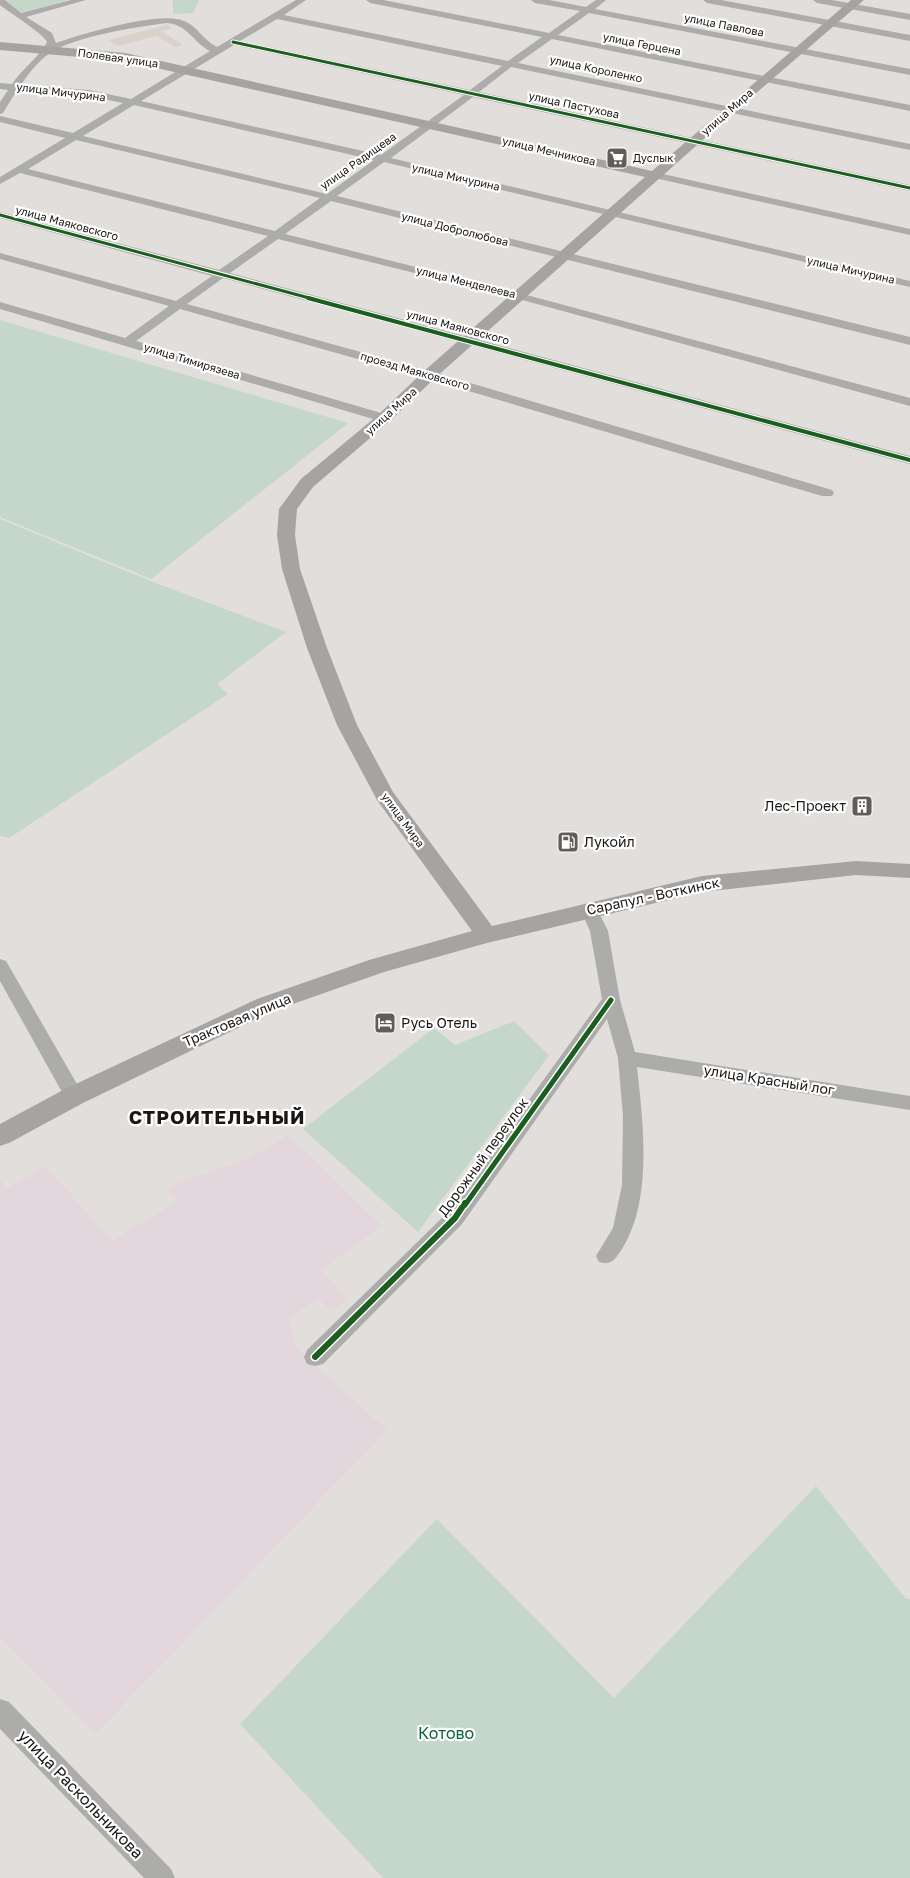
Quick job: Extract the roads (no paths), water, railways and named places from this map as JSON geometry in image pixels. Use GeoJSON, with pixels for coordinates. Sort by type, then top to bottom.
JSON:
{"type":"FeatureCollection","features":[{"type":"Feature","properties":{"kind":"main road","name":"улица Мира"},"geometry":{"type":"LineString","coordinates":[[488,934],[384,795],[347,725],[317,648],[291,569],[286,535],[288,509],[306,483],[384,418],[654,175],[854,3]]}},
{"type":"Feature","properties":{"kind":"main road","name":"Полевая улица"},"geometry":{"type":"LineString","coordinates":[[0,46],[125,57],[188,70]]}},
{"type":"Feature","properties":{"kind":"main road","name":"улица Мечникова"},"geometry":{"type":"LineString","coordinates":[[188,70],[654,175]]}},
{"type":"Feature","properties":{"kind":"main road","name":"Сарапул - Воткинск"},"geometry":{"type":"LineString","coordinates":[[488,934],[702,884],[856,868],[910,871]]}},
{"type":"Feature","properties":{"kind":"main road","name":"Трактовая улица"},"geometry":{"type":"LineString","coordinates":[[0,1136],[74,1096],[265,1005],[377,966],[488,934]]}},
{"type":"Feature","properties":{"kind":"street"},"geometry":{"type":"LineString","coordinates":[[0,0],[19,16],[49,35],[52,42],[48,49],[14,86],[0,111]]}},
{"type":"Feature","properties":{"kind":"street"},"geometry":{"type":"LineString","coordinates":[[19,16],[82,0]]}},
{"type":"Feature","properties":{"kind":"street"},"geometry":{"type":"LineString","coordinates":[[0,181],[302,0]]}},
{"type":"Feature","properties":{"kind":"street","name":"улица Герцена"},"geometry":{"type":"LineString","coordinates":[[370,0],[910,108]]}},
{"type":"Feature","properties":{"kind":"street","name":"улица Павлова"},"geometry":{"type":"LineString","coordinates":[[535,0],[910,72]]}},
{"type":"Feature","properties":{"kind":"street","name":"улица Радищева"},"geometry":{"type":"LineString","coordinates":[[128,341],[431,124],[510,64],[602,0]]}},
{"type":"Feature","properties":{"kind":"street"},"geometry":{"type":"LineString","coordinates":[[707,0],[910,38]]}},
{"type":"Feature","properties":{"kind":"street"},"geometry":{"type":"LineString","coordinates":[[817,0],[854,3],[910,17]]}},
{"type":"Feature","properties":{"kind":"street","name":"улица Короленко"},"geometry":{"type":"LineString","coordinates":[[276,16],[910,147]]}},
{"type":"Feature","properties":{"kind":"street"},"geometry":{"type":"LineString","coordinates":[[48,49],[95,34],[148,21],[174,20],[182,22],[209,49],[219,51]]}},
{"type":"Feature","properties":{"kind":"street","name":"улица Пастухова"},"geometry":{"type":"LineString","coordinates":[[233,42],[910,188]]}},
{"type":"Feature","properties":{"kind":"street","name":"улица Мичурина"},"geometry":{"type":"LineString","coordinates":[[0,86],[89,93],[133,102],[910,284]]}},
{"type":"Feature","properties":{"kind":"street","name":"улица Добролюбова"},"geometry":{"type":"LineString","coordinates":[[0,119],[909,339]]}},
{"type":"Feature","properties":{"kind":"street","name":"улица Менделеева"},"geometry":{"type":"LineString","coordinates":[[20,170],[520,296],[910,402]]}},
{"type":"Feature","properties":{"kind":"street","name":"улица Мечникова"},"geometry":{"type":"LineString","coordinates":[[654,175],[910,232]]}},
{"type":"Feature","properties":{"kind":"street","name":"улица Маяковского"},"geometry":{"type":"LineString","coordinates":[[0,215],[910,460]]}},
{"type":"Feature","properties":{"kind":"street","name":"проезд Маяковского"},"geometry":{"type":"LineString","coordinates":[[0,256],[430,375],[828,493]]}},
{"type":"Feature","properties":{"kind":"street","name":"улица Тимирязева"},"geometry":{"type":"LineString","coordinates":[[0,305],[128,341],[225,372],[384,418]]}},
{"type":"Feature","properties":{"kind":"street"},"geometry":{"type":"LineString","coordinates":[[589,909],[599,931],[611,1000],[627,1058],[633,1116],[632,1185],[623,1230],[606,1256]]}},
{"type":"Feature","properties":{"kind":"street"},"geometry":{"type":"LineString","coordinates":[[0,965],[74,1096]]}},
{"type":"Feature","properties":{"kind":"street","name":"Дорожный переулок"},"geometry":{"type":"LineString","coordinates":[[315,1357],[455,1218],[611,1000]]}},
{"type":"Feature","properties":{"kind":"street","name":"улица Красный лог"},"geometry":{"type":"LineString","coordinates":[[627,1058],[910,1103]]}},
{"type":"Feature","properties":{"kind":"street","name":"улица Раскольникова"},"geometry":{"type":"LineString","coordinates":[[0,1711],[162,1878]]}},
{"type":"Feature","properties":{"kind":"place","name":"Дуслык"},"geometry":{"type":"Point","coordinates":[617,158]}},
{"type":"Feature","properties":{"kind":"place","name":"Лес-Проект"},"geometry":{"type":"Point","coordinates":[862,806]}},
{"type":"Feature","properties":{"kind":"place","name":"Лукойл"},"geometry":{"type":"Point","coordinates":[568,842]}},
{"type":"Feature","properties":{"kind":"place","name":"Русь Отель"},"geometry":{"type":"Point","coordinates":[385,1023]}},
{"type":"Feature","properties":{"kind":"district","name":"СТРОИТЕЛЬНЫЙ"},"geometry":{"type":"Point","coordinates":[217,1117]}},
{"type":"Feature","properties":{"kind":"park label","name":"Котово"},"geometry":{"type":"Point","coordinates":[446,1733]}}]}
